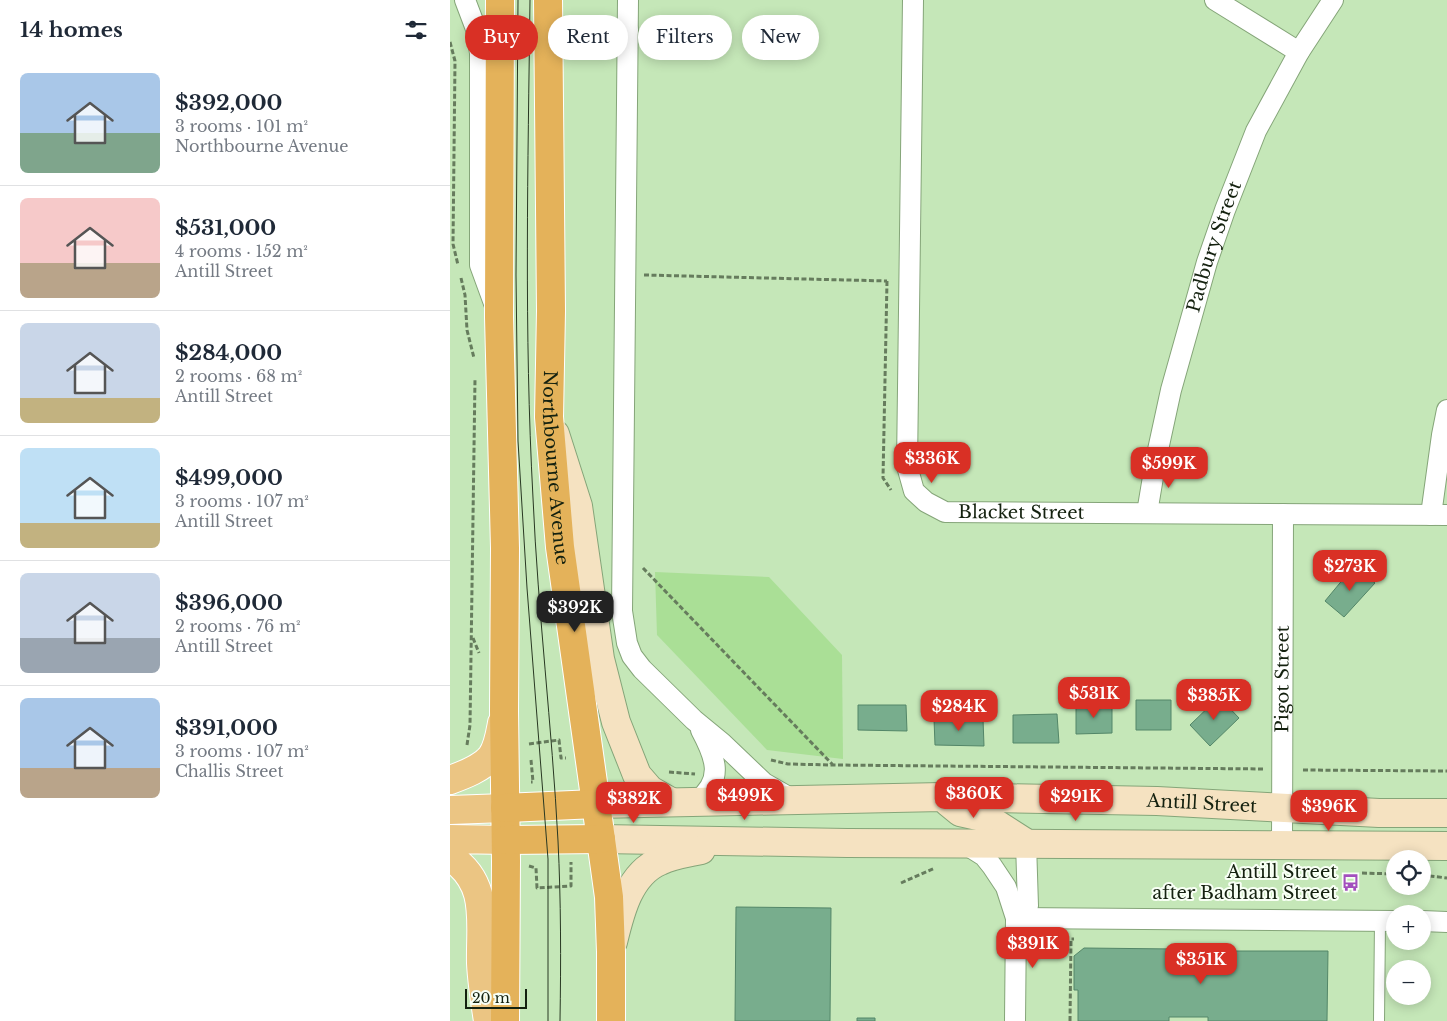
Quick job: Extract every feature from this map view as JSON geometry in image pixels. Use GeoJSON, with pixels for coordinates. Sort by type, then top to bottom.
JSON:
{"type":"FeatureCollection","features":[{"type":"Feature","properties":{"kind":"highway"},"geometry":{"type":"LineString","coordinates":[[500,0],[499,317],[505,548],[505,1021]]}},
{"type":"Feature","properties":{"kind":"highway","name":"Northbourne Avenue"},"geometry":{"type":"LineString","coordinates":[[548,0],[548,15]]}},
{"type":"Feature","properties":{"kind":"highway","name":"Northbourne Avenue"},"geometry":{"type":"LineString","coordinates":[[548,60],[551,311],[549,417],[560,547],[609,897],[611,1021]]}},
{"type":"Feature","properties":{"kind":"highway"},"geometry":{"type":"LineString","coordinates":[[505,808],[596,804]]}},
{"type":"Feature","properties":{"kind":"highway"},"geometry":{"type":"LineString","coordinates":[[506,840],[601,839]]}},
{"type":"Feature","properties":{"kind":"main road"},"geometry":{"type":"LineString","coordinates":[[549,417],[578,506],[600,659],[616,722],[637,776],[650,790],[684,802]]}},
{"type":"Feature","properties":{"kind":"main road"},"geometry":{"type":"LineString","coordinates":[[450,780],[465,775],[492,756],[499,737],[504,711]]}},
{"type":"Feature","properties":{"kind":"main road"},"geometry":{"type":"LineString","coordinates":[[942,797],[960,812],[987,818],[1026,843]]}},
{"type":"Feature","properties":{"kind":"main road","name":"Antill Street"},"geometry":{"type":"LineString","coordinates":[[596,804],[942,797],[1157,801],[1378,813],[1447,813]]}},
{"type":"Feature","properties":{"kind":"main road"},"geometry":{"type":"LineString","coordinates":[[450,810],[505,808]]}},
{"type":"Feature","properties":{"kind":"main road"},"geometry":{"type":"LineString","coordinates":[[450,839],[506,840]]}},
{"type":"Feature","properties":{"kind":"main road"},"geometry":{"type":"LineString","coordinates":[[601,839],[965,844],[1447,846]]}},
{"type":"Feature","properties":{"kind":"main road"},"geometry":{"type":"LineString","coordinates":[[611,952],[619,916],[625,900],[634,884],[644,872],[659,861],[734,841]]}},
{"type":"Feature","properties":{"kind":"main road"},"geometry":{"type":"LineString","coordinates":[[450,857],[468,872],[478,892],[482,921],[482,979],[488,1021]]}},
{"type":"Feature","properties":{"kind":"street"},"geometry":{"type":"LineString","coordinates":[[628,0],[628,15]]}},
{"type":"Feature","properties":{"kind":"street","name":"Blacket Street"},"geometry":{"type":"LineString","coordinates":[[913,0],[908,466],[914,491],[926,502],[945,512],[1439,515]]}},
{"type":"Feature","properties":{"kind":"street"},"geometry":{"type":"LineString","coordinates":[[1215,0],[1299,52]]}},
{"type":"Feature","properties":{"kind":"street","name":"Padbury Street"},"geometry":{"type":"LineString","coordinates":[[1147,513],[1156,459],[1172,390],[1210,254],[1240,170],[1256,131],[1299,52],[1333,0]]}},
{"type":"Feature","properties":{"kind":"street"},"geometry":{"type":"LineString","coordinates":[[467,4],[477,34],[480,54],[480,265],[499,317]]}},
{"type":"Feature","properties":{"kind":"street"},"geometry":{"type":"LineString","coordinates":[[628,60],[622,611],[627,643],[632,656],[642,669],[694,720],[722,743],[764,783],[792,799]]}},
{"type":"Feature","properties":{"kind":"street"},"geometry":{"type":"LineString","coordinates":[[1439,515],[1442,435],[1447,410]]}},
{"type":"Feature","properties":{"kind":"street","name":"Pigot Street"},"geometry":{"type":"LineString","coordinates":[[1282,845],[1283,514]]}},
{"type":"Feature","properties":{"kind":"street"},"geometry":{"type":"LineString","coordinates":[[684,802],[705,795],[710,788],[716,765],[714,756],[694,720]]}},
{"type":"Feature","properties":{"kind":"street"},"geometry":{"type":"LineString","coordinates":[[1016,918],[1028,906],[1026,843]]}},
{"type":"Feature","properties":{"kind":"street"},"geometry":{"type":"LineString","coordinates":[[965,844],[984,856],[992,866],[1006,887],[1016,918],[1015,1021]]}},
{"type":"Feature","properties":{"kind":"street"},"geometry":{"type":"LineString","coordinates":[[1016,918],[1386,921]]}},
{"type":"Feature","properties":{"kind":"street"},"geometry":{"type":"LineString","coordinates":[[1431,921],[1447,922]]}},
{"type":"Feature","properties":{"kind":"lane"},"geometry":{"type":"LineString","coordinates":[[1378,1021],[1386,932]]}},
{"type":"Feature","properties":{"kind":"path"},"geometry":{"type":"LineString","coordinates":[[450,42],[455,61],[454,244],[465,295],[467,330],[475,360]]}},
{"type":"Feature","properties":{"kind":"path"},"geometry":{"type":"LineString","coordinates":[[638,274],[910,282]]}},
{"type":"Feature","properties":{"kind":"path"},"geometry":{"type":"LineString","coordinates":[[464,751],[470,735],[475,370]]}},
{"type":"Feature","properties":{"kind":"path"},"geometry":{"type":"LineString","coordinates":[[642,568],[833,765]]}},
{"type":"Feature","properties":{"kind":"path"},"geometry":{"type":"LineString","coordinates":[[533,782],[529,743],[559,740],[561,758]]}},
{"type":"Feature","properties":{"kind":"path"},"geometry":{"type":"LineString","coordinates":[[765,759],[788,764],[833,765],[1447,771]]}},
{"type":"Feature","properties":{"kind":"path"},"geometry":{"type":"LineString","coordinates":[[788,764],[788,772]]}},
{"type":"Feature","properties":{"kind":"path"},"geometry":{"type":"LineString","coordinates":[[660,771],[714,776]]}},
{"type":"Feature","properties":{"kind":"path"},"geometry":{"type":"LineString","coordinates":[[1362,874],[1386,874]]}},
{"type":"Feature","properties":{"kind":"path"},"geometry":{"type":"LineString","coordinates":[[1431,876],[1447,878]]}},
{"type":"Feature","properties":{"kind":"path"},"geometry":{"type":"LineString","coordinates":[[1070,1021],[1071,939]]}},
{"type":"Feature","properties":{"kind":"green space"},"geometry":{"type":"Polygon","coordinates":[[[655,572],[769,577],[842,655],[843,759],[767,750],[657,635],[655,572]]]}},
{"type":"Feature","properties":{"kind":"building"},"geometry":{"type":"Polygon","coordinates":[[[1354,566],[1375,583],[1344,617],[1325,601],[1354,566]]]}},
{"type":"Feature","properties":{"kind":"building"},"geometry":{"type":"Polygon","coordinates":[[[1219,697],[1239,718],[1210,746],[1190,725],[1219,697]]]}},
{"type":"Feature","properties":{"kind":"building"},"geometry":{"type":"Polygon","coordinates":[[[1136,700],[1171,700],[1171,730],[1136,730],[1136,700]]]}},
{"type":"Feature","properties":{"kind":"building"},"geometry":{"type":"Polygon","coordinates":[[[1076,704],[1112,705],[1112,733],[1076,734],[1076,704]]]}},
{"type":"Feature","properties":{"kind":"building"},"geometry":{"type":"Polygon","coordinates":[[[858,705],[906,705],[907,731],[858,730],[858,705]]]}},
{"type":"Feature","properties":{"kind":"building"},"geometry":{"type":"Polygon","coordinates":[[[1057,714],[1059,743],[1013,743],[1013,715],[1057,714]]]}},
{"type":"Feature","properties":{"kind":"building"},"geometry":{"type":"Polygon","coordinates":[[[934,719],[983,719],[984,746],[935,745],[934,719]]]}},
{"type":"Feature","properties":{"kind":"building"},"geometry":{"type":"Polygon","coordinates":[[[736,907],[831,908],[830,1021],[735,1021],[736,907]]]}},
{"type":"Feature","properties":{"kind":"building"},"geometry":{"type":"Polygon","coordinates":[[[1084,948],[1175,949],[1175,958],[1202,958],[1202,951],[1328,951],[1327,1021],[1208,1021],[1208,1017],[1169,1017],[1169,1021],[1078,1021],[1078,990],[1074,990],[1074,956],[1084,948]]]}},
{"type":"Feature","properties":{"kind":"building"},"geometry":{"type":"Polygon","coordinates":[[[857,1018],[875,1018],[875,1021],[857,1021],[857,1018]]]}},
{"type":"Feature","properties":{"kind":"tram line"},"geometry":{"type":"LineString","coordinates":[[518,0],[516,275],[518,441],[527,588],[548,859],[548,1021]]}},
{"type":"Feature","properties":{"kind":"tram line"},"geometry":{"type":"LineString","coordinates":[[530,0],[527,249],[528,374],[535,541],[558,841],[560,1021]]}},
{"type":"Feature","properties":{"kind":"place","name":"Antill Street after Badham Street"},"geometry":{"type":"Point","coordinates":[1351,882]}}]}
